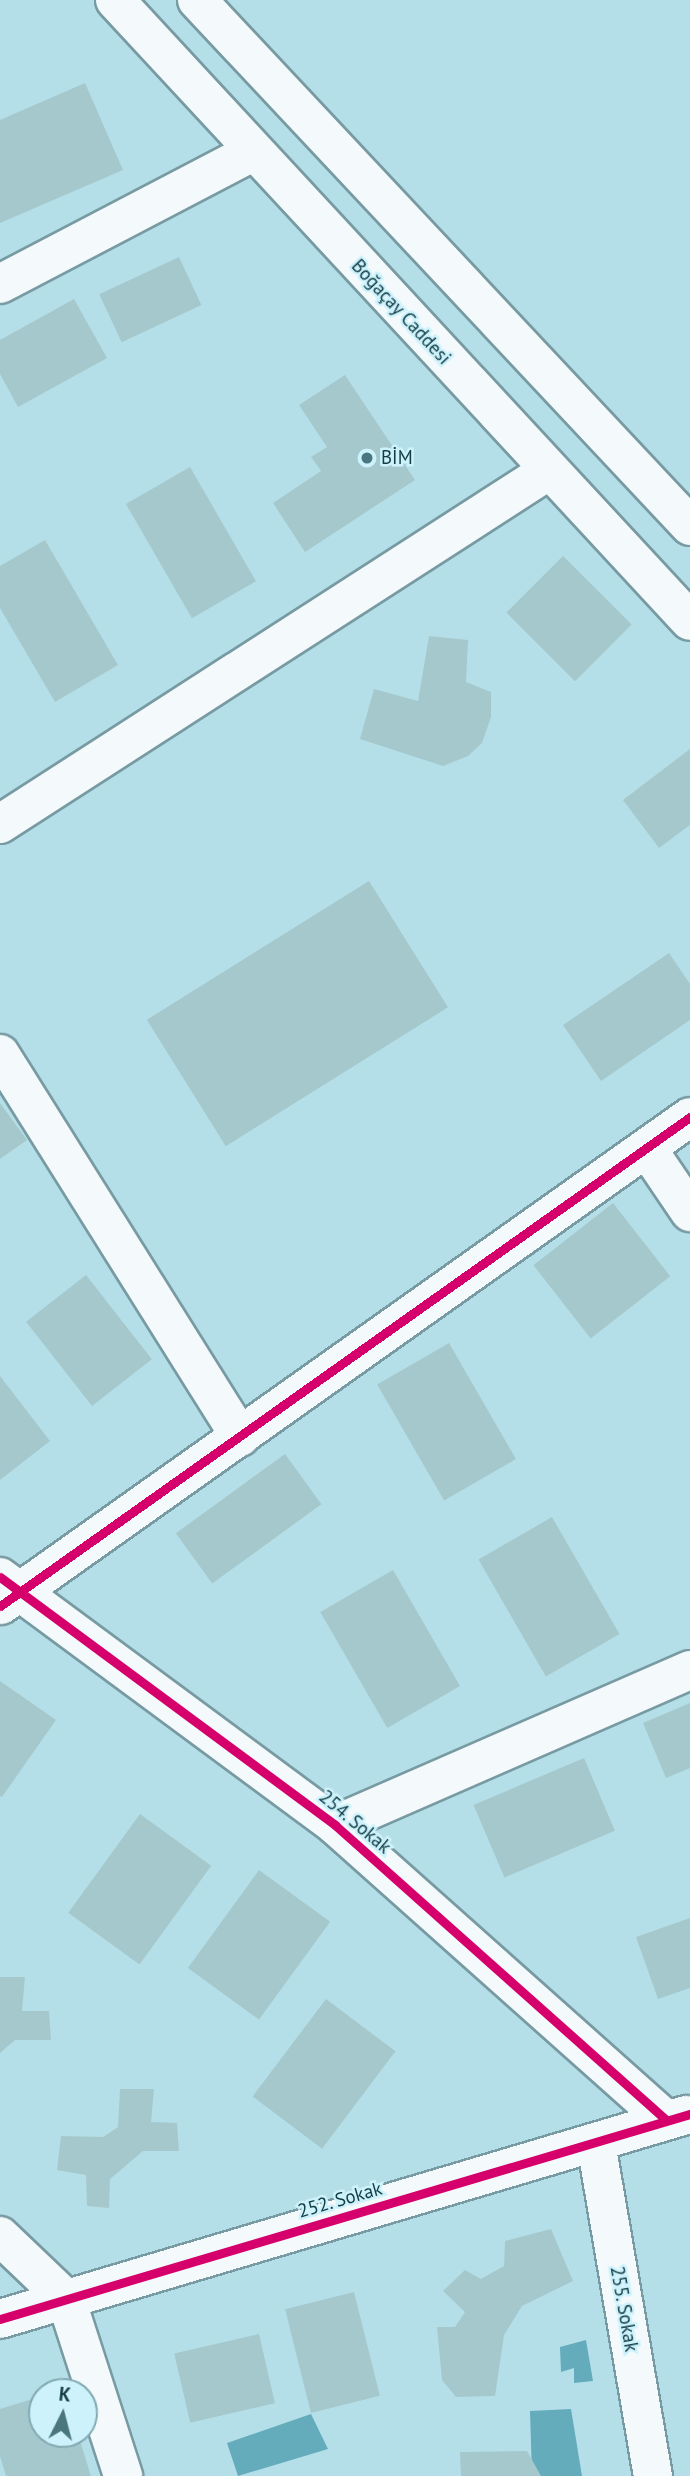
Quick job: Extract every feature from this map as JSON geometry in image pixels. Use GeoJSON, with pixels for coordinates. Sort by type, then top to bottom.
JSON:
{"type":"FeatureCollection","features":[{"type":"Feature","properties":{"kind":"street","name":"Boğaçay Caddesi"},"geometry":{"type":"LineString","coordinates":[[115,0],[548,471],[690,621]]}},
{"type":"Feature","properties":{"kind":"street"},"geometry":{"type":"LineString","coordinates":[[197,0],[690,526]]}},
{"type":"Feature","properties":{"kind":"street"},"geometry":{"type":"LineString","coordinates":[[0,284],[253,152]]}},
{"type":"Feature","properties":{"kind":"street"},"geometry":{"type":"LineString","coordinates":[[0,824],[548,471]]}},
{"type":"Feature","properties":{"kind":"street"},"geometry":{"type":"LineString","coordinates":[[0,1054],[240,1437]]}},
{"type":"Feature","properties":{"kind":"street"},"geometry":{"type":"LineString","coordinates":[[7,1591],[240,1437],[648,1150],[690,1116]]}},
{"type":"Feature","properties":{"kind":"street"},"geometry":{"type":"LineString","coordinates":[[648,1150],[690,1212]]}},
{"type":"Feature","properties":{"kind":"street","name":"254. Sokak"},"geometry":{"type":"LineString","coordinates":[[7,1591],[334,1825],[678,2117]]}},
{"type":"Feature","properties":{"kind":"street"},"geometry":{"type":"LineString","coordinates":[[334,1825],[690,1670]]}},
{"type":"Feature","properties":{"kind":"street","name":"252. Sokak"},"geometry":{"type":"LineString","coordinates":[[0,2319],[678,2117]]}},
{"type":"Feature","properties":{"kind":"street","name":"255. Sokak"},"geometry":{"type":"LineString","coordinates":[[596,2143],[653,2476]]}},
{"type":"Feature","properties":{"kind":"street"},"geometry":{"type":"LineString","coordinates":[[0,2236],[66,2299],[122,2476]]}},
{"type":"Feature","properties":{"kind":"water"},"geometry":{"type":"Polygon","coordinates":[[[586,2340],[593,2381],[574,2383],[574,2368],[561,2372],[560,2347],[586,2340]]]}},
{"type":"Feature","properties":{"kind":"water"},"geometry":{"type":"Polygon","coordinates":[[[571,2409],[582,2476],[532,2476],[530,2411],[571,2409]]]}},
{"type":"Feature","properties":{"kind":"water"},"geometry":{"type":"Polygon","coordinates":[[[311,2414],[328,2449],[238,2476],[227,2443],[311,2414]]]}},
{"type":"Feature","properties":{"kind":"building"},"geometry":{"type":"Polygon","coordinates":[[[85,83],[123,170],[0,223],[0,120],[85,83]]]}},
{"type":"Feature","properties":{"kind":"building"},"geometry":{"type":"Polygon","coordinates":[[[179,257],[201,305],[122,342],[99,294],[179,257]]]}},
{"type":"Feature","properties":{"kind":"building"},"geometry":{"type":"Polygon","coordinates":[[[74,299],[107,358],[18,407],[0,374],[0,340],[74,299]]]}},
{"type":"Feature","properties":{"kind":"building"},"geometry":{"type":"Polygon","coordinates":[[[345,375],[415,480],[305,552],[273,503],[321,471],[311,457],[327,447],[299,405],[345,375]]]}},
{"type":"Feature","properties":{"kind":"building"},"geometry":{"type":"Polygon","coordinates":[[[190,467],[256,581],[192,618],[126,504],[190,467]]]}},
{"type":"Feature","properties":{"kind":"building"},"geometry":{"type":"Polygon","coordinates":[[[45,540],[118,665],[55,702],[0,608],[0,566],[45,540]]]}},
{"type":"Feature","properties":{"kind":"building"},"geometry":{"type":"Polygon","coordinates":[[[563,556],[632,625],[575,681],[506,613],[563,556]]]}},
{"type":"Feature","properties":{"kind":"building"},"geometry":{"type":"Polygon","coordinates":[[[429,636],[468,640],[466,682],[491,692],[491,717],[482,743],[468,756],[443,766],[360,739],[374,689],[418,701],[429,636]]]}},
{"type":"Feature","properties":{"kind":"building"},"geometry":{"type":"Polygon","coordinates":[[[690,749],[690,825],[659,848],[623,800],[690,749]]]}},
{"type":"Feature","properties":{"kind":"building"},"geometry":{"type":"Polygon","coordinates":[[[369,881],[448,1007],[226,1146],[147,1020],[369,881]]]}},
{"type":"Feature","properties":{"kind":"building"},"geometry":{"type":"Polygon","coordinates":[[[669,953],[690,984],[690,1020],[601,1081],[563,1025],[669,953]]]}},
{"type":"Feature","properties":{"kind":"building"},"geometry":{"type":"Polygon","coordinates":[[[0,1103],[27,1140],[0,1159],[0,1103]]]}},
{"type":"Feature","properties":{"kind":"building"},"geometry":{"type":"Polygon","coordinates":[[[613,1203],[670,1276],[591,1338],[533,1265],[613,1203]]]}},
{"type":"Feature","properties":{"kind":"building"},"geometry":{"type":"Polygon","coordinates":[[[86,1275],[152,1359],[92,1406],[26,1322],[86,1275]]]}},
{"type":"Feature","properties":{"kind":"building"},"geometry":{"type":"Polygon","coordinates":[[[449,1343],[516,1459],[444,1501],[377,1384],[449,1343]]]}},
{"type":"Feature","properties":{"kind":"building"},"geometry":{"type":"Polygon","coordinates":[[[0,1376],[50,1441],[0,1480],[0,1376]]]}},
{"type":"Feature","properties":{"kind":"building"},"geometry":{"type":"Polygon","coordinates":[[[285,1454],[321,1504],[212,1584],[176,1533],[285,1454]]]}},
{"type":"Feature","properties":{"kind":"building"},"geometry":{"type":"Polygon","coordinates":[[[552,1517],[620,1634],[546,1676],[478,1560],[552,1517]]]}},
{"type":"Feature","properties":{"kind":"building"},"geometry":{"type":"Polygon","coordinates":[[[393,1570],[460,1686],[387,1728],[320,1612],[393,1570]]]}},
{"type":"Feature","properties":{"kind":"building"},"geometry":{"type":"Polygon","coordinates":[[[0,1681],[56,1720],[2,1797],[0,1796],[0,1681]]]}},
{"type":"Feature","properties":{"kind":"building"},"geometry":{"type":"Polygon","coordinates":[[[690,1703],[690,1768],[666,1778],[643,1723],[690,1703]]]}},
{"type":"Feature","properties":{"kind":"building"},"geometry":{"type":"Polygon","coordinates":[[[584,1758],[615,1831],[504,1878],[474,1805],[584,1758]]]}},
{"type":"Feature","properties":{"kind":"building"},"geometry":{"type":"Polygon","coordinates":[[[140,1814],[211,1866],[139,1964],[68,1913],[140,1814]]]}},
{"type":"Feature","properties":{"kind":"building"},"geometry":{"type":"Polygon","coordinates":[[[259,1870],[330,1922],[259,2020],[188,1968],[259,1870]]]}},
{"type":"Feature","properties":{"kind":"building"},"geometry":{"type":"Polygon","coordinates":[[[690,1918],[690,1988],[658,1999],[636,1937],[690,1918]]]}},
{"type":"Feature","properties":{"kind":"building"},"geometry":{"type":"Polygon","coordinates":[[[0,1977],[25,1977],[22,2011],[49,2011],[51,2040],[15,2040],[0,2053],[0,1977]]]}},
{"type":"Feature","properties":{"kind":"building"},"geometry":{"type":"Polygon","coordinates":[[[326,1999],[395,2051],[322,2149],[253,2096],[326,1999]]]}},
{"type":"Feature","properties":{"kind":"building"},"geometry":{"type":"Polygon","coordinates":[[[120,2089],[154,2089],[151,2122],[177,2123],[179,2151],[143,2151],[110,2179],[109,2208],[87,2206],[86,2175],[57,2170],[61,2136],[103,2137],[118,2127],[120,2089]]]}},
{"type":"Feature","properties":{"kind":"building"},"geometry":{"type":"Polygon","coordinates":[[[551,2229],[573,2281],[522,2306],[504,2335],[495,2396],[456,2397],[442,2380],[437,2327],[455,2327],[465,2312],[443,2291],[465,2270],[481,2279],[504,2266],[505,2241],[551,2229]]]}},
{"type":"Feature","properties":{"kind":"building"},"geometry":{"type":"Polygon","coordinates":[[[354,2292],[380,2396],[311,2413],[285,2309],[354,2292]]]}},
{"type":"Feature","properties":{"kind":"building"},"geometry":{"type":"Polygon","coordinates":[[[259,2334],[275,2403],[190,2423],[174,2354],[259,2334]]]}},
{"type":"Feature","properties":{"kind":"building"},"geometry":{"type":"Polygon","coordinates":[[[28,2400],[28,2448],[82,2448],[91,2476],[6,2476],[0,2456],[0,2409],[28,2400]]]}},
{"type":"Feature","properties":{"kind":"building"},"geometry":{"type":"Polygon","coordinates":[[[527,2451],[541,2476],[461,2476],[460,2452],[527,2451]]]}},
{"type":"Feature","properties":{"kind":"cycle path"},"geometry":{"type":"LineString","coordinates":[[0,1606],[690,1117]]}},
{"type":"Feature","properties":{"kind":"cycle path"},"geometry":{"type":"LineString","coordinates":[[0,1577],[335,1825],[666,2120]]}},
{"type":"Feature","properties":{"kind":"cycle path"},"geometry":{"type":"LineString","coordinates":[[0,2319],[690,2114]]}},
{"type":"Feature","properties":{"kind":"place","name":"BİM"},"geometry":{"type":"Point","coordinates":[367,458]}}]}
